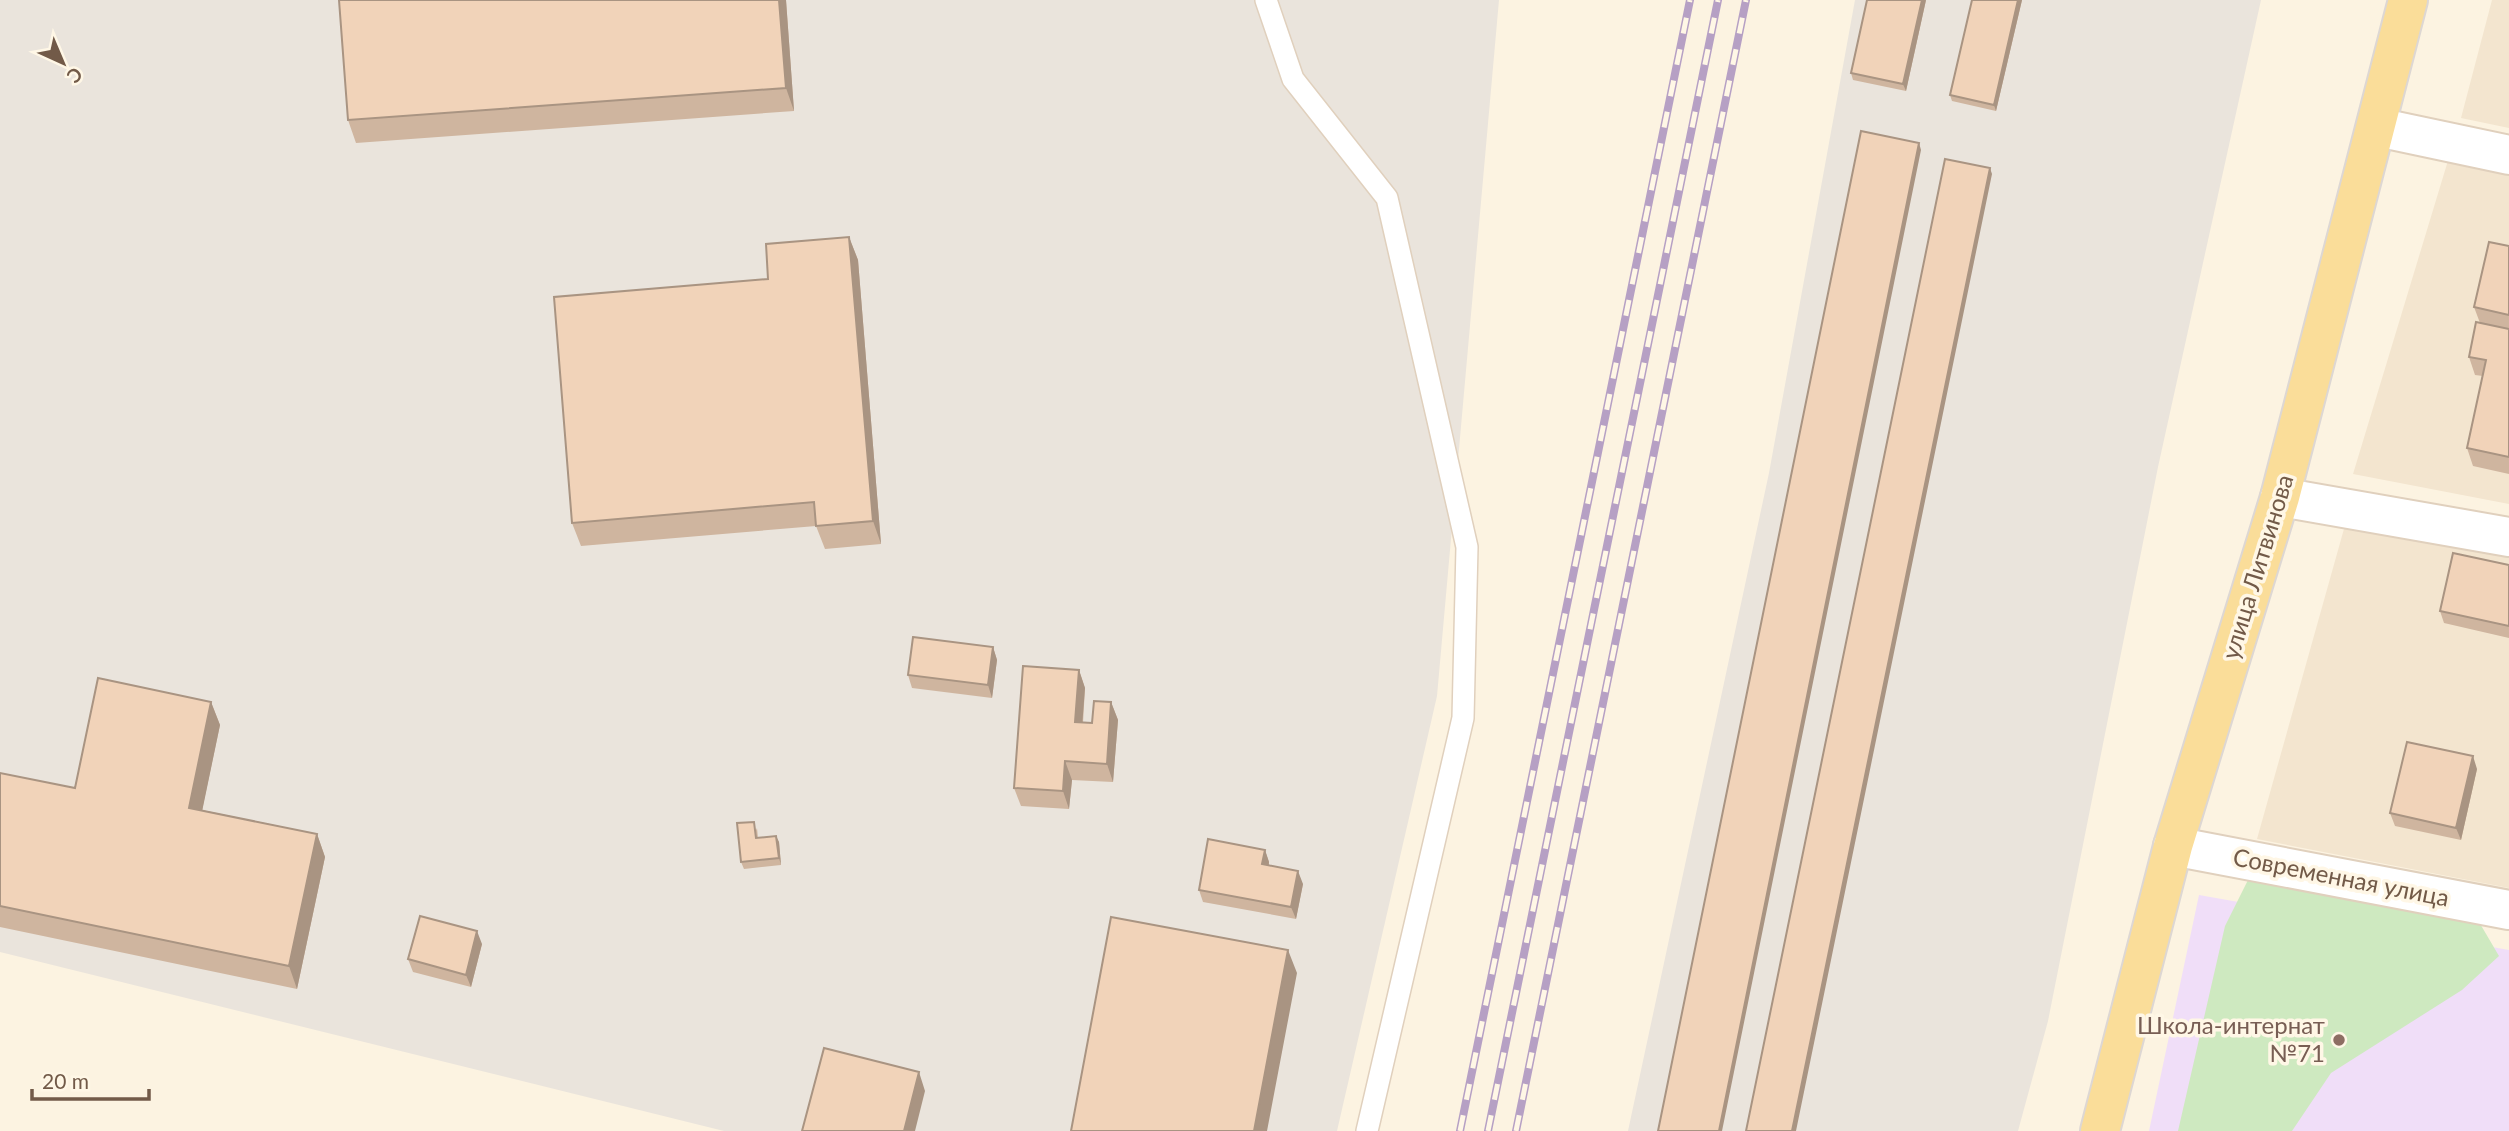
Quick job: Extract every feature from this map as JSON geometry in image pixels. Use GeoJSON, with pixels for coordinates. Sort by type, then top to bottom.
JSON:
{"type":"FeatureCollection","features":[{"type":"Feature","properties":{"kind":"main road","name":"улица Литвинова"},"geometry":{"type":"LineString","coordinates":[[2100,1131],[2173,846],[2280,497],[2408,0]]}},
{"type":"Feature","properties":{"kind":"street"},"geometry":{"type":"LineString","coordinates":[[2377,127],[2509,155]]}},
{"type":"Feature","properties":{"kind":"street"},"geometry":{"type":"LineString","coordinates":[[2280,497],[2509,537]]}},
{"type":"Feature","properties":{"kind":"street","name":"Современная улица"},"geometry":{"type":"LineString","coordinates":[[2173,846],[2509,910]]}},
{"type":"Feature","properties":{"kind":"lane"},"geometry":{"type":"LineString","coordinates":[[1266,0],[1293,79],[1387,198],[1467,547],[1463,718],[1367,1131]]}},
{"type":"Feature","properties":{"kind":"shaded area"},"geometry":{"type":"Polygon","coordinates":[[[0,0],[1499,0],[1437,696],[1337,1131],[724,1131],[0,952],[0,0]]]}},
{"type":"Feature","properties":{"kind":"shaded area"},"geometry":{"type":"Polygon","coordinates":[[[1855,0],[2261,0],[2158,467],[2048,1021],[2018,1131],[1628,1131],[1769,473],[1855,0]]]}},
{"type":"Feature","properties":{"kind":"shaded area"},"geometry":{"type":"Polygon","coordinates":[[[2492,0],[2509,0],[2509,128],[2461,118],[2492,0]]]}},
{"type":"Feature","properties":{"kind":"shaded area"},"geometry":{"type":"Polygon","coordinates":[[[2450,154],[2509,166],[2509,504],[2353,474],[2450,154]]]}},
{"type":"Feature","properties":{"kind":"shaded area"},"geometry":{"type":"Polygon","coordinates":[[[2349,511],[2509,544],[2509,888],[2257,839],[2349,511]]]}},
{"type":"Feature","properties":{"kind":"shaded area","name":"Школа-интернат №71"},"geometry":{"type":"Polygon","coordinates":[[[2199,895],[2509,950],[2509,1131],[2149,1131],[2199,895]]]}},
{"type":"Feature","properties":{"kind":"green space"},"geometry":{"type":"Polygon","coordinates":[[[2257,862],[2472,910],[2499,956],[2462,990],[2331,1073],[2292,1131],[2178,1131],[2225,926],[2257,862]]]}},
{"type":"Feature","properties":{"kind":"building"},"geometry":{"type":"Polygon","coordinates":[[[339,0],[779,0],[786,88],[348,120],[339,0]]]}},
{"type":"Feature","properties":{"kind":"building"},"geometry":{"type":"Polygon","coordinates":[[[1867,0],[1922,0],[1903,84],[1851,73],[1867,0]]]}},
{"type":"Feature","properties":{"kind":"building"},"geometry":{"type":"Polygon","coordinates":[[[1972,0],[2018,0],[1994,105],[1950,95],[1972,0]]]}},
{"type":"Feature","properties":{"kind":"building"},"geometry":{"type":"Polygon","coordinates":[[[1861,131],[1919,143],[1719,1131],[1658,1131],[1861,131]]]}},
{"type":"Feature","properties":{"kind":"building"},"geometry":{"type":"Polygon","coordinates":[[[1945,159],[1990,168],[1792,1131],[1746,1131],[1945,159]]]}},
{"type":"Feature","properties":{"kind":"building"},"geometry":{"type":"Polygon","coordinates":[[[849,237],[873,521],[816,526],[814,502],[572,523],[554,297],[768,279],[766,244],[849,237]]]}},
{"type":"Feature","properties":{"kind":"building"},"geometry":{"type":"Polygon","coordinates":[[[2489,242],[2509,246],[2509,315],[2474,307],[2489,242]]]}},
{"type":"Feature","properties":{"kind":"building"},"geometry":{"type":"Polygon","coordinates":[[[2476,322],[2509,329],[2509,457],[2467,448],[2486,360],[2469,357],[2476,322]]]}},
{"type":"Feature","properties":{"kind":"building"},"geometry":{"type":"Polygon","coordinates":[[[2453,553],[2509,565],[2509,626],[2440,611],[2453,553]]]}},
{"type":"Feature","properties":{"kind":"building"},"geometry":{"type":"Polygon","coordinates":[[[913,637],[993,647],[988,685],[908,675],[913,637]]]}},
{"type":"Feature","properties":{"kind":"building"},"geometry":{"type":"Polygon","coordinates":[[[1023,666],[1079,670],[1075,722],[1092,723],[1094,701],[1111,702],[1107,764],[1065,761],[1063,791],[1014,788],[1023,666]]]}},
{"type":"Feature","properties":{"kind":"building"},"geometry":{"type":"Polygon","coordinates":[[[98,678],[211,702],[189,808],[317,834],[289,966],[0,906],[0,773],[75,788],[98,678]]]}},
{"type":"Feature","properties":{"kind":"building"},"geometry":{"type":"Polygon","coordinates":[[[2407,742],[2473,756],[2456,828],[2390,813],[2407,742]]]}},
{"type":"Feature","properties":{"kind":"building"},"geometry":{"type":"Polygon","coordinates":[[[754,822],[756,838],[776,836],[779,858],[741,862],[737,823],[754,822]]]}},
{"type":"Feature","properties":{"kind":"building"},"geometry":{"type":"Polygon","coordinates":[[[1208,839],[1265,850],[1262,864],[1298,871],[1291,907],[1199,890],[1208,839]]]}},
{"type":"Feature","properties":{"kind":"building"},"geometry":{"type":"Polygon","coordinates":[[[420,916],[477,931],[466,975],[408,959],[420,916]]]}},
{"type":"Feature","properties":{"kind":"building"},"geometry":{"type":"Polygon","coordinates":[[[1111,917],[1288,950],[1254,1131],[1071,1131],[1111,917]]]}},
{"type":"Feature","properties":{"kind":"building"},"geometry":{"type":"Polygon","coordinates":[[[824,1048],[919,1072],[904,1131],[802,1131],[824,1048]]]}},
{"type":"Feature","properties":{"kind":"railway"},"geometry":{"type":"LineString","coordinates":[[1460,1131],[1690,0]]}},
{"type":"Feature","properties":{"kind":"railway"},"geometry":{"type":"LineString","coordinates":[[1488,1131],[1718,0]]}},
{"type":"Feature","properties":{"kind":"railway"},"geometry":{"type":"LineString","coordinates":[[1516,1131],[1746,0]]}},
{"type":"Feature","properties":{"kind":"place","name":"Школа-интернат №71"},"geometry":{"type":"Point","coordinates":[2339,1040]}}]}
